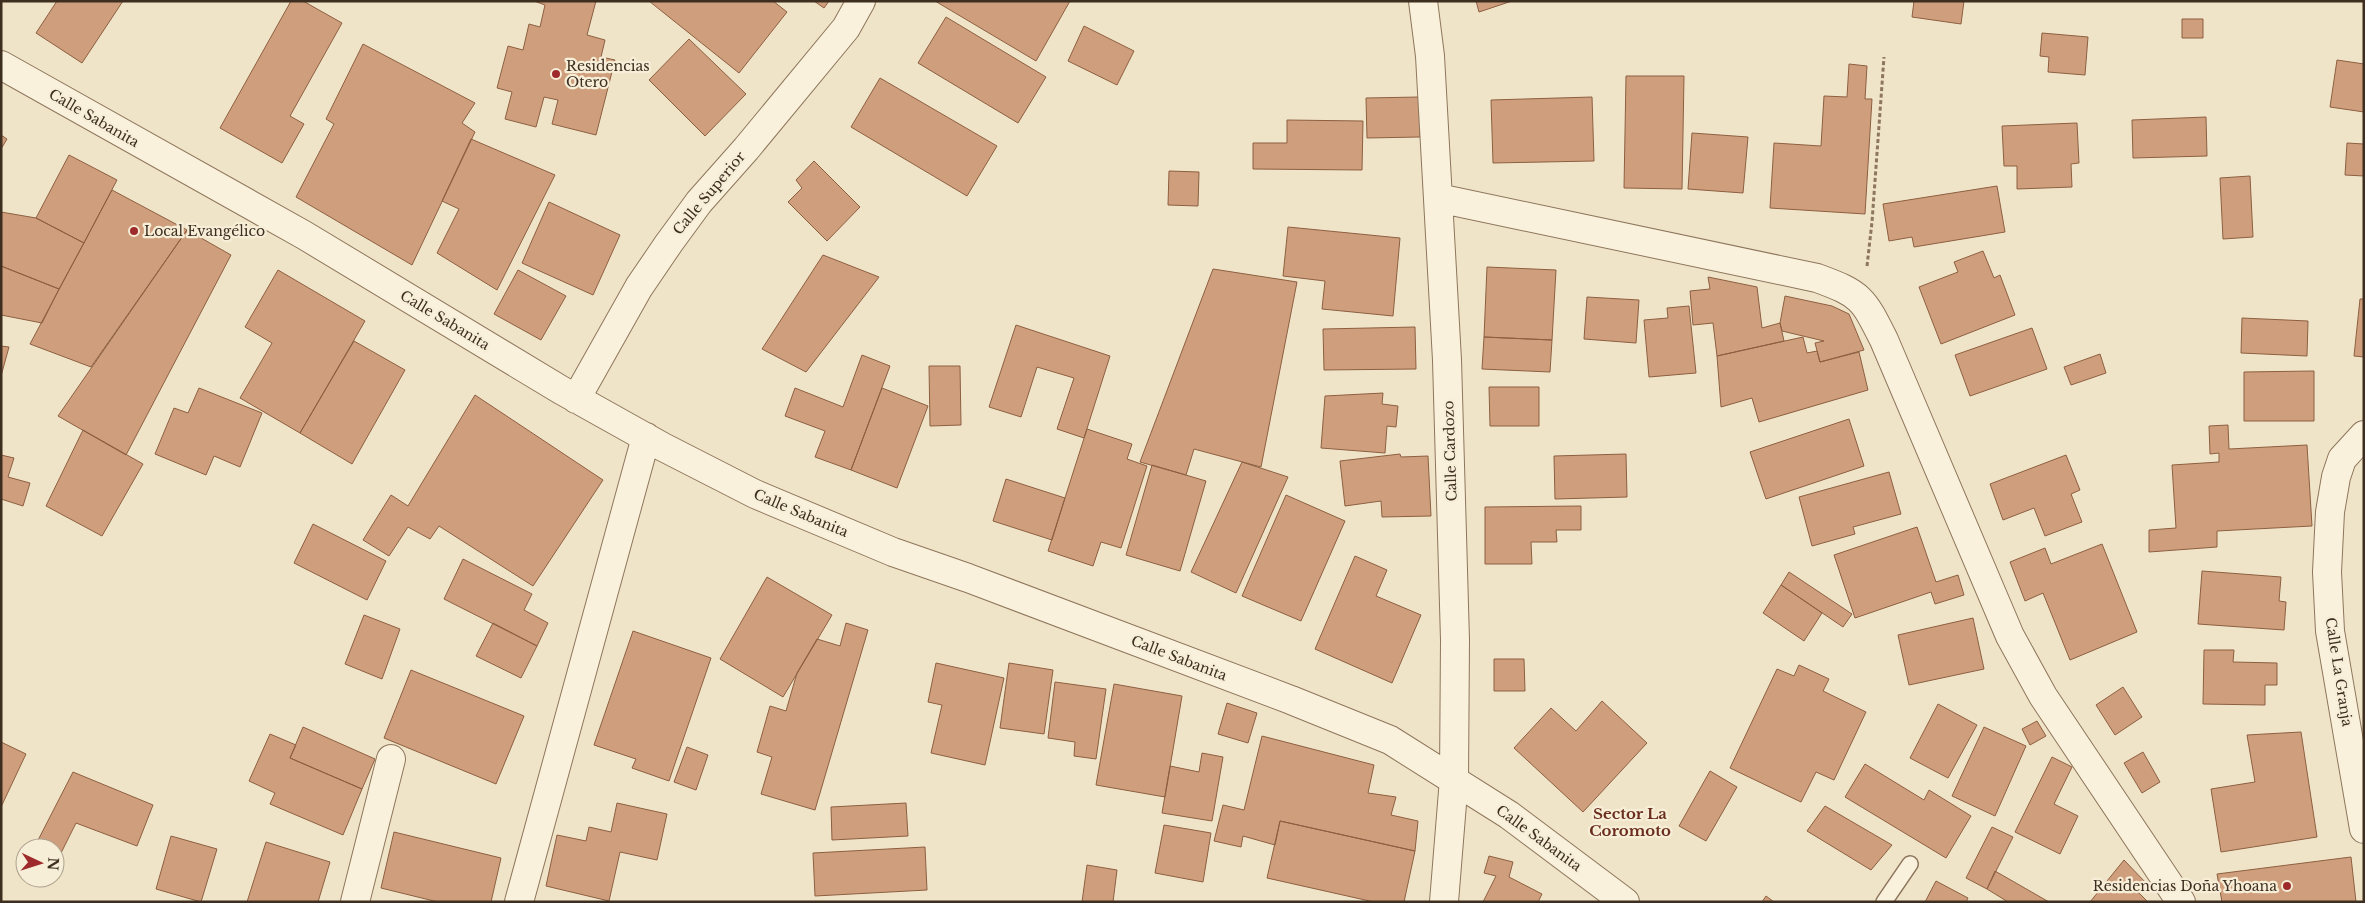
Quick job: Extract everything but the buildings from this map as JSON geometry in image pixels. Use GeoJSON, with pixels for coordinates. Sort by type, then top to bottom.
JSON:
{"type":"FeatureCollection","features":[{"type":"Feature","properties":{"kind":"street","name":"Calle Superior"},"geometry":{"type":"LineString","coordinates":[[576,399],[639,287],[669,243],[699,202],[746,149],[846,28],[862,1]]}},
{"type":"Feature","properties":{"kind":"street","name":"Calle Cardozo"},"geometry":{"type":"LineString","coordinates":[[1423,1],[1430,56],[1447,360],[1455,640],[1454,779],[1444,902]]}},
{"type":"Feature","properties":{"kind":"street","name":"Calle Sabanita"},"geometry":{"type":"LineString","coordinates":[[1,65],[304,235],[576,399],[646,438],[755,494],[893,552],[968,578],[1245,682],[1390,740],[1509,815],[1625,902]]}},
{"type":"Feature","properties":{"kind":"street"},"geometry":{"type":"LineString","coordinates":[[1438,198],[1817,278],[1848,290],[1868,306],[2010,636],[2042,696],[2181,902]]}},
{"type":"Feature","properties":{"kind":"street","name":"Calle La Granja"},"geometry":{"type":"LineString","coordinates":[[2364,435],[2342,459],[2336,477],[2330,512],[2327,572],[2330,630],[2364,829]]}},
{"type":"Feature","properties":{"kind":"street"},"geometry":{"type":"LineString","coordinates":[[519,902],[646,438]]}},
{"type":"Feature","properties":{"kind":"street"},"geometry":{"type":"LineString","coordinates":[[355,902],[391,759]]}},
{"type":"Feature","properties":{"kind":"lane"},"geometry":{"type":"LineString","coordinates":[[1884,902],[1910,864]]}},
{"type":"Feature","properties":{"kind":"path"},"geometry":{"type":"LineString","coordinates":[[1856,297],[1869,257],[1884,57]]}},
{"type":"Feature","properties":{"kind":"place","name":"Residencias Otero"},"geometry":{"type":"Point","coordinates":[556,74]}},
{"type":"Feature","properties":{"kind":"place","name":"Local Evangélico"},"geometry":{"type":"Point","coordinates":[134,231]}},
{"type":"Feature","properties":{"kind":"place","name":"Residencias Doña Yhoana"},"geometry":{"type":"Point","coordinates":[2287,886]}},
{"type":"Feature","properties":{"kind":"district","name":"Sector La Coromoto"},"geometry":{"type":"Point","coordinates":[1630,822]}}]}
